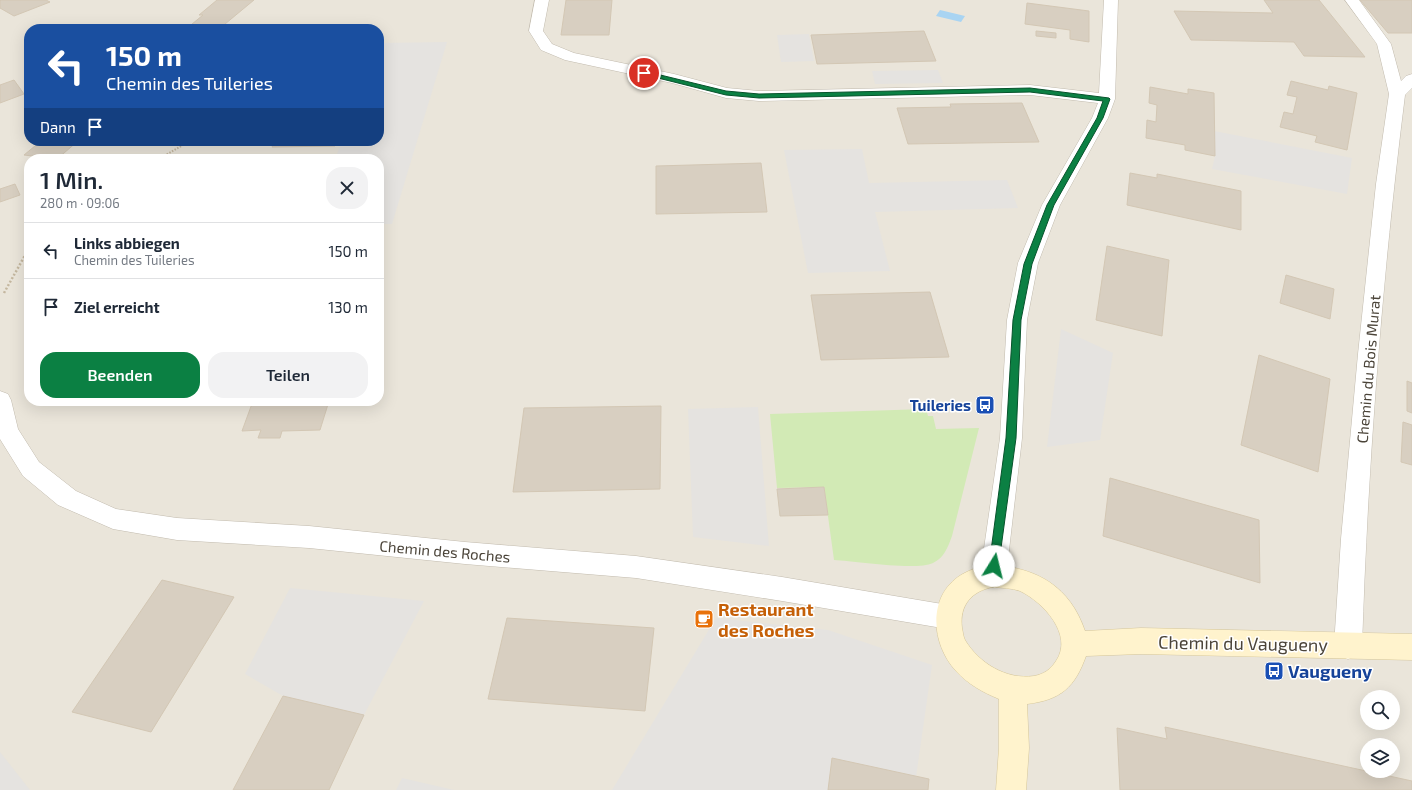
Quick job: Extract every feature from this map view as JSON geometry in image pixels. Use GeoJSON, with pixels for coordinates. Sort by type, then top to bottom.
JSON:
{"type":"FeatureCollection","features":[{"type":"Feature","properties":{"kind":"street"},"geometry":{"type":"LineString","coordinates":[[542,0],[536,31],[546,47],[570,57],[674,79],[726,93],[759,96],[1030,90],[1107,99]]}},
{"type":"Feature","properties":{"kind":"street"},"geometry":{"type":"LineString","coordinates":[[993,576],[1011,438],[1017,320],[1028,264],[1051,205],[1100,118],[1107,99],[1111,0]]}},
{"type":"Feature","properties":{"kind":"street","name":"Chemin du Bois Murat"},"geometry":{"type":"LineString","coordinates":[[1348,646],[1353,539],[1368,362],[1385,184],[1397,94],[1384,44],[1352,0]]}},
{"type":"Feature","properties":{"kind":"street"},"geometry":{"type":"LineString","coordinates":[[1397,94],[1412,79]]}},
{"type":"Feature","properties":{"kind":"street","name":"Chemin des Roches"},"geometry":{"type":"LineString","coordinates":[[0,400],[8,431],[31,469],[67,498],[113,519],[177,529],[309,537],[419,549],[636,567],[782,589],[948,617]]}},
{"type":"Feature","properties":{"kind":"street"},"geometry":{"type":"LineString","coordinates":[[993,576],[1012,577],[1030,583],[1048,594],[1061,609],[1070,625],[1074,644],[1072,660],[1063,675],[1050,685],[1032,690],[1012,690],[991,683],[973,670],[959,654],[950,635],[948,617],[953,601],[962,588],[976,580],[993,576]]}},
{"type":"Feature","properties":{"kind":"street","name":"Chemin du Vaugueny"},"geometry":{"type":"LineString","coordinates":[[1074,644],[1142,641],[1412,647]]}},
{"type":"Feature","properties":{"kind":"street"},"geometry":{"type":"LineString","coordinates":[[1011,790],[1014,748],[1012,690]]}},
{"type":"Feature","properties":{"kind":"path"},"geometry":{"type":"LineString","coordinates":[[168,154],[181,146]]}},
{"type":"Feature","properties":{"kind":"path"},"geometry":{"type":"LineString","coordinates":[[4,293],[24,257]]}},
{"type":"Feature","properties":{"kind":"shaded area"},"geometry":{"type":"Polygon","coordinates":[[[0,0],[1412,0],[1412,790],[0,790],[0,0]]]}},
{"type":"Feature","properties":{"kind":"shaded area"},"geometry":{"type":"Polygon","coordinates":[[[809,34],[814,61],[781,62],[777,35],[809,34]]]}},
{"type":"Feature","properties":{"kind":"shaded area"},"geometry":{"type":"Polygon","coordinates":[[[447,42],[392,224],[384,224],[384,154],[337,154],[340,146],[384,146],[384,43],[447,42]]]}},
{"type":"Feature","properties":{"kind":"shaded area"},"geometry":{"type":"Polygon","coordinates":[[[938,70],[943,83],[875,84],[872,71],[938,70]]]}},
{"type":"Feature","properties":{"kind":"shaded area"},"geometry":{"type":"Polygon","coordinates":[[[1214,131],[1352,158],[1347,194],[1212,169],[1215,156],[1214,131]]]}},
{"type":"Feature","properties":{"kind":"shaded area"},"geometry":{"type":"Polygon","coordinates":[[[862,149],[869,183],[1007,180],[1018,208],[875,212],[890,271],[808,273],[784,150],[862,149]]]}},
{"type":"Feature","properties":{"kind":"shaded area"},"geometry":{"type":"Polygon","coordinates":[[[1061,329],[1113,353],[1100,440],[1047,447],[1061,329]]]}},
{"type":"Feature","properties":{"kind":"shaded area"},"geometry":{"type":"Polygon","coordinates":[[[758,407],[769,546],[693,537],[688,409],[758,407]]]}},
{"type":"Feature","properties":{"kind":"shaded area"},"geometry":{"type":"Polygon","coordinates":[[[290,588],[424,601],[364,715],[283,696],[245,674],[290,588]]]}},
{"type":"Feature","properties":{"kind":"shaded area"},"geometry":{"type":"Polygon","coordinates":[[[716,618],[828,630],[932,665],[916,777],[832,758],[828,790],[612,790],[716,618]]]}},
{"type":"Feature","properties":{"kind":"shaded area"},"geometry":{"type":"Polygon","coordinates":[[[0,752],[30,790],[0,790],[0,752]]]}},
{"type":"Feature","properties":{"kind":"shaded area"},"geometry":{"type":"Polygon","coordinates":[[[402,778],[454,790],[396,790],[402,778]]]}},
{"type":"Feature","properties":{"kind":"green space"},"geometry":{"type":"Polygon","coordinates":[[[926,409],[928,416],[933,416],[936,429],[979,428],[952,536],[945,552],[937,561],[933,563],[913,566],[834,560],[824,487],[777,488],[770,414],[926,409]]]}},
{"type":"Feature","properties":{"kind":"water"},"geometry":{"type":"Polygon","coordinates":[[[940,10],[965,16],[961,22],[936,16],[940,10]]]}},
{"type":"Feature","properties":{"kind":"building"},"geometry":{"type":"Polygon","coordinates":[[[1,0],[46,0],[50,2],[14,16],[0,8],[1,0]]]}},
{"type":"Feature","properties":{"kind":"building"},"geometry":{"type":"Polygon","coordinates":[[[217,0],[254,0],[225,24],[192,24],[203,15],[199,15],[217,0]]]}},
{"type":"Feature","properties":{"kind":"building"},"geometry":{"type":"Polygon","coordinates":[[[566,0],[612,0],[609,35],[561,35],[566,0]]]}},
{"type":"Feature","properties":{"kind":"building"},"geometry":{"type":"Polygon","coordinates":[[[1264,0],[1319,0],[1365,57],[1304,56],[1294,42],[1191,40],[1174,11],[1273,13],[1264,0]]]}},
{"type":"Feature","properties":{"kind":"building"},"geometry":{"type":"Polygon","coordinates":[[[1360,0],[1412,0],[1412,33],[1388,33],[1360,0]]]}},
{"type":"Feature","properties":{"kind":"building"},"geometry":{"type":"Polygon","coordinates":[[[1027,3],[1089,11],[1089,42],[1070,39],[1070,30],[1025,24],[1027,3]]]}},
{"type":"Feature","properties":{"kind":"building"},"geometry":{"type":"Polygon","coordinates":[[[924,31],[936,61],[817,64],[811,35],[924,31]]]}},
{"type":"Feature","properties":{"kind":"building"},"geometry":{"type":"Polygon","coordinates":[[[1036,31],[1056,33],[1056,38],[1036,36],[1036,31]]]}},
{"type":"Feature","properties":{"kind":"building"},"geometry":{"type":"Polygon","coordinates":[[[14,80],[24,94],[0,103],[0,85],[14,80]]]}},
{"type":"Feature","properties":{"kind":"building"},"geometry":{"type":"Polygon","coordinates":[[[1291,81],[1328,90],[1329,86],[1357,93],[1347,150],[1315,142],[1317,136],[1280,127],[1284,112],[1293,114],[1297,97],[1287,95],[1291,81]]]}},
{"type":"Feature","properties":{"kind":"building"},"geometry":{"type":"Polygon","coordinates":[[[1150,87],[1188,94],[1188,89],[1214,93],[1215,156],[1185,150],[1185,145],[1146,138],[1147,120],[1156,122],[1157,105],[1149,103],[1150,87]]]}},
{"type":"Feature","properties":{"kind":"building"},"geometry":{"type":"Polygon","coordinates":[[[1022,103],[1039,142],[908,144],[897,108],[951,107],[950,104],[1022,103]]]}},
{"type":"Feature","properties":{"kind":"building"},"geometry":{"type":"Polygon","coordinates":[[[35,146],[72,146],[63,154],[25,154],[35,146]]]}},
{"type":"Feature","properties":{"kind":"building"},"geometry":{"type":"Polygon","coordinates":[[[272,146],[335,146],[272,147],[272,146]]]}},
{"type":"Feature","properties":{"kind":"building"},"geometry":{"type":"Polygon","coordinates":[[[761,163],[767,212],[656,214],[656,166],[761,163]]]}},
{"type":"Feature","properties":{"kind":"building"},"geometry":{"type":"Polygon","coordinates":[[[1130,173],[1157,178],[1157,174],[1241,191],[1241,230],[1127,205],[1130,173]]]}},
{"type":"Feature","properties":{"kind":"building"},"geometry":{"type":"Polygon","coordinates":[[[15,184],[20,195],[0,202],[0,189],[15,184]]]}},
{"type":"Feature","properties":{"kind":"building"},"geometry":{"type":"Polygon","coordinates":[[[1107,246],[1169,260],[1162,336],[1096,320],[1107,246]]]}},
{"type":"Feature","properties":{"kind":"building"},"geometry":{"type":"Polygon","coordinates":[[[1286,275],[1334,289],[1330,319],[1280,303],[1286,275]]]}},
{"type":"Feature","properties":{"kind":"building"},"geometry":{"type":"Polygon","coordinates":[[[930,292],[949,357],[821,360],[811,295],[930,292]]]}},
{"type":"Feature","properties":{"kind":"building"},"geometry":{"type":"Polygon","coordinates":[[[1259,355],[1330,379],[1318,472],[1241,445],[1259,355]]]}},
{"type":"Feature","properties":{"kind":"building"},"geometry":{"type":"Polygon","coordinates":[[[1407,381],[1412,383],[1412,413],[1407,411],[1407,381]]]}},
{"type":"Feature","properties":{"kind":"building"},"geometry":{"type":"Polygon","coordinates":[[[251,406],[327,406],[320,430],[282,431],[280,438],[258,438],[261,430],[242,431],[251,406]]]}},
{"type":"Feature","properties":{"kind":"building"},"geometry":{"type":"Polygon","coordinates":[[[661,406],[660,489],[513,492],[524,408],[661,406]]]}},
{"type":"Feature","properties":{"kind":"building"},"geometry":{"type":"Polygon","coordinates":[[[1403,422],[1412,425],[1412,465],[1401,462],[1403,422]]]}},
{"type":"Feature","properties":{"kind":"building"},"geometry":{"type":"Polygon","coordinates":[[[1110,478],[1259,520],[1260,583],[1103,536],[1110,478]]]}},
{"type":"Feature","properties":{"kind":"building"},"geometry":{"type":"Polygon","coordinates":[[[824,487],[828,515],[780,516],[777,489],[824,487]]]}},
{"type":"Feature","properties":{"kind":"building"},"geometry":{"type":"Polygon","coordinates":[[[162,580],[234,597],[151,732],[72,712],[162,580]]]}},
{"type":"Feature","properties":{"kind":"building"},"geometry":{"type":"Polygon","coordinates":[[[507,618],[654,628],[645,711],[488,699],[507,618]]]}},
{"type":"Feature","properties":{"kind":"building"},"geometry":{"type":"Polygon","coordinates":[[[283,696],[364,715],[329,790],[233,790],[283,696]]]}},
{"type":"Feature","properties":{"kind":"building"},"geometry":{"type":"Polygon","coordinates":[[[1165,727],[1360,770],[1360,778],[1398,778],[1412,781],[1412,790],[1120,790],[1117,728],[1167,739],[1165,727]]]}},
{"type":"Feature","properties":{"kind":"building"},"geometry":{"type":"Polygon","coordinates":[[[832,758],[929,779],[928,790],[828,790],[832,758]]]}},
{"type":"Feature","properties":{"kind":"place","name":"Tuileries"},"geometry":{"type":"Point","coordinates":[985,405]}},
{"type":"Feature","properties":{"kind":"place","name":"Restaurant des Roches"},"geometry":{"type":"Point","coordinates":[704,619]}},
{"type":"Feature","properties":{"kind":"place","name":"Vaugueny"},"geometry":{"type":"Point","coordinates":[1274,671]}},
{"type":"Feature","properties":{"kind":"route"},"geometry":{"type":"LineString","coordinates":[[644,73],[674,79],[726,93],[759,96],[1030,90],[1107,99],[1100,118],[1051,205],[1028,264],[1017,320],[1011,438],[994,566]]}}]}
